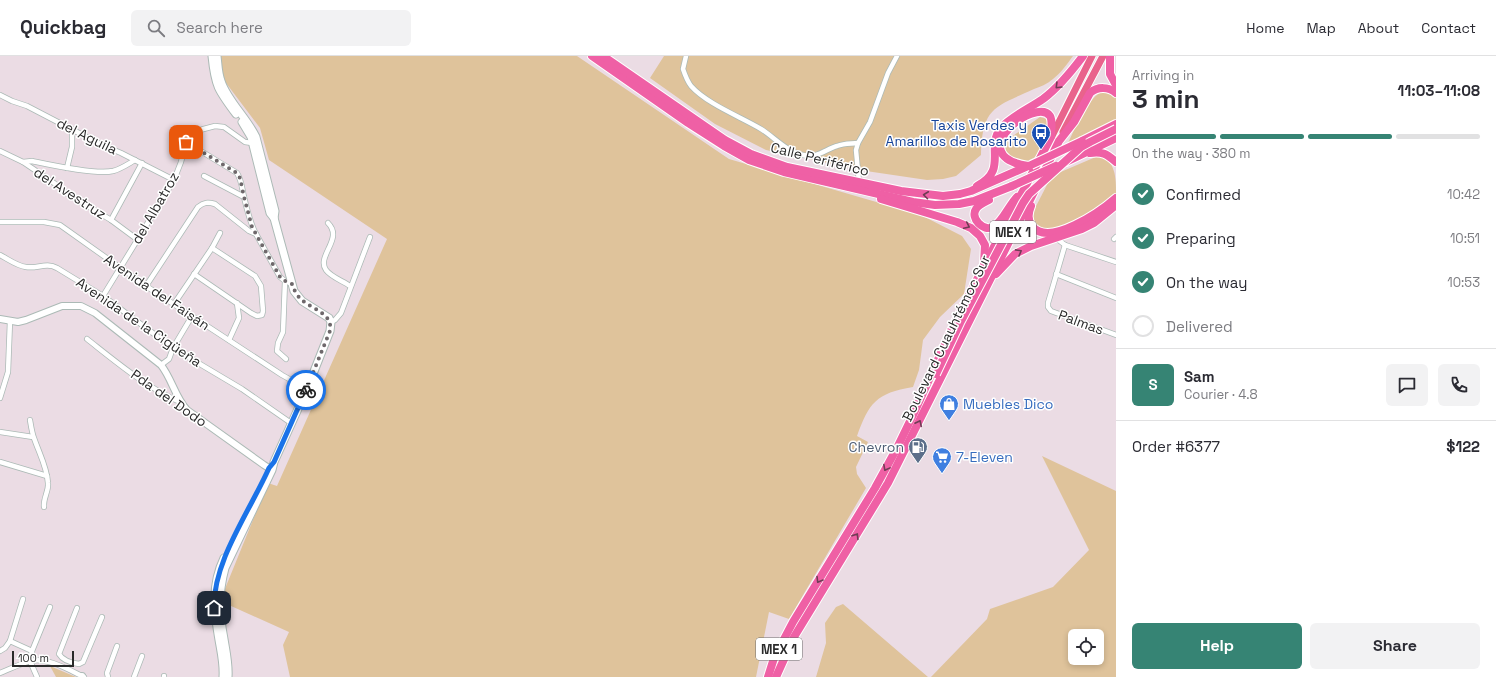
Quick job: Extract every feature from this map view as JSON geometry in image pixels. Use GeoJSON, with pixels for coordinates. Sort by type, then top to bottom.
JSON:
{"type":"FeatureCollection","features":[{"type":"Feature","properties":{"kind":"highway","name":"Calle Periférico"},"geometry":{"type":"LineString","coordinates":[[592,56],[688,123],[741,156],[784,172],[850,188],[935,205],[959,204],[996,194],[1074,158]]}},
{"type":"Feature","properties":{"kind":"highway","name":"Calle Periférico"},"geometry":{"type":"LineString","coordinates":[[603,56],[738,148],[787,167],[901,191],[943,196],[964,193],[988,185],[1082,141],[1112,129]]}},
{"type":"Feature","properties":{"kind":"highway"},"geometry":{"type":"LineString","coordinates":[[964,193],[985,181],[995,168],[996,140],[999,131],[1006,123],[1050,93],[1083,56]]}},
{"type":"Feature","properties":{"kind":"highway"},"geometry":{"type":"LineString","coordinates":[[1110,56],[1110,74],[1116,85]]}},
{"type":"Feature","properties":{"kind":"highway"},"geometry":{"type":"LineString","coordinates":[[1059,141],[1074,122],[1093,90],[1106,88],[1116,93]]}},
{"type":"Feature","properties":{"kind":"highway"},"geometry":{"type":"LineString","coordinates":[[1029,166],[1013,163],[1006,159],[1003,155],[1001,142],[1005,133],[1028,115],[1042,111],[1051,117],[1051,137]]}},
{"type":"Feature","properties":{"kind":"highway"},"geometry":{"type":"LineString","coordinates":[[939,384],[938,374],[960,323],[1016,215],[1026,199],[1081,148],[1112,129],[1116,123]]}},
{"type":"Feature","properties":{"kind":"highway"},"geometry":{"type":"LineString","coordinates":[[928,383],[938,374],[1014,225],[1026,207],[1041,190],[1078,155],[1116,133]]}},
{"type":"Feature","properties":{"kind":"highway","name":"Boulevard Cuauhtémoc Sur"},"geometry":{"type":"LineString","coordinates":[[810,603],[914,416],[955,322],[1026,188],[1051,137]]}},
{"type":"Feature","properties":{"kind":"highway"},"geometry":{"type":"LineString","coordinates":[[1074,158],[1116,138]]}},
{"type":"Feature","properties":{"kind":"highway","name":"Boulevard Cuauhtémoc Sur"},"geometry":{"type":"LineString","coordinates":[[810,603],[888,483],[939,384],[1059,141]]}},
{"type":"Feature","properties":{"kind":"highway"},"geometry":{"type":"LineString","coordinates":[[1074,158],[1089,153],[1099,152],[1105,153],[1116,162]]}},
{"type":"Feature","properties":{"kind":"highway"},"geometry":{"type":"LineString","coordinates":[[1037,187],[1029,212],[1029,222],[1039,232],[1055,235],[1082,229],[1116,206]]}},
{"type":"Feature","properties":{"kind":"highway"},"geometry":{"type":"LineString","coordinates":[[850,188],[868,195],[957,222],[971,228],[980,236],[985,245],[983,270]]}},
{"type":"Feature","properties":{"kind":"highway"},"geometry":{"type":"LineString","coordinates":[[996,194],[975,210],[974,217],[986,227],[994,227],[1014,200],[1026,188]]}},
{"type":"Feature","properties":{"kind":"highway"},"geometry":{"type":"LineString","coordinates":[[991,279],[1015,254],[1094,216],[1116,198]]}},
{"type":"Feature","properties":{"kind":"highway","name":"MEX 1"},"geometry":{"type":"LineString","coordinates":[[768,677],[774,658],[783,640],[810,603]]}},
{"type":"Feature","properties":{"kind":"highway","name":"MEX 1"},"geometry":{"type":"LineString","coordinates":[[776,677],[810,603]]}},
{"type":"Feature","properties":{"kind":"main road"},"geometry":{"type":"LineString","coordinates":[[212,56],[216,85],[246,128],[252,143],[270,213],[274,218]]}},
{"type":"Feature","properties":{"kind":"main road"},"geometry":{"type":"LineString","coordinates":[[217,56],[222,84],[251,126],[256,137],[275,212],[274,218],[288,283],[302,301],[326,316],[331,322],[330,331],[307,389],[272,467],[225,562],[216,584],[214,601],[223,677]]}},
{"type":"Feature","properties":{"kind":"main road","name":"Boulevard Cuauhtémoc Sur"},"geometry":{"type":"LineString","coordinates":[[1051,137],[1092,56]]}},
{"type":"Feature","properties":{"kind":"main road","name":"Boulevard Cuauhtémoc Sur"},"geometry":{"type":"LineString","coordinates":[[1059,141],[1102,56]]}},
{"type":"Feature","properties":{"kind":"main road"},"geometry":{"type":"LineString","coordinates":[[225,562],[219,601],[228,661],[228,677]]}},
{"type":"Feature","properties":{"kind":"street"},"geometry":{"type":"LineString","coordinates":[[686,56],[683,70],[691,86],[707,99],[762,130],[788,148],[803,156],[814,156],[841,145],[858,143]]}},
{"type":"Feature","properties":{"kind":"street"},"geometry":{"type":"LineString","coordinates":[[859,182],[856,150],[858,143],[870,122],[888,73],[897,56]]}},
{"type":"Feature","properties":{"kind":"street","name":"del Aguila"},"geometry":{"type":"LineString","coordinates":[[0,95],[27,106],[174,180]]}},
{"type":"Feature","properties":{"kind":"street"},"geometry":{"type":"LineString","coordinates":[[252,143],[244,142],[224,127],[215,126],[196,132],[190,136],[186,142],[237,173],[240,178],[252,227],[280,277],[288,283],[283,332],[277,348],[277,351],[286,359]]}},
{"type":"Feature","properties":{"kind":"street"},"geometry":{"type":"LineString","coordinates":[[67,168],[72,147],[72,129]]}},
{"type":"Feature","properties":{"kind":"street","name":"del Albatroz"},"geometry":{"type":"LineString","coordinates":[[103,296],[174,180],[181,162],[186,142]]}},
{"type":"Feature","properties":{"kind":"street","name":"del Avestruz"},"geometry":{"type":"LineString","coordinates":[[0,151],[23,162],[66,193],[111,220],[138,240]]}},
{"type":"Feature","properties":{"kind":"street"},"geometry":{"type":"LineString","coordinates":[[23,162],[32,161],[98,172],[113,171],[126,166],[135,160]]}},
{"type":"Feature","properties":{"kind":"street"},"geometry":{"type":"LineString","coordinates":[[111,220],[142,163]]}},
{"type":"Feature","properties":{"kind":"street"},"geometry":{"type":"LineString","coordinates":[[204,176],[244,197]]}},
{"type":"Feature","properties":{"kind":"street"},"geometry":{"type":"LineString","coordinates":[[146,286],[198,207],[203,203],[209,202],[215,204],[249,231],[256,234]]}},
{"type":"Feature","properties":{"kind":"street"},"geometry":{"type":"LineString","coordinates":[[0,216],[2,222]]}},
{"type":"Feature","properties":{"kind":"street","name":"Avenida del Faisán"},"geometry":{"type":"LineString","coordinates":[[2,222],[44,222],[60,225],[146,286],[282,376],[307,389]]}},
{"type":"Feature","properties":{"kind":"street"},"geometry":{"type":"LineString","coordinates":[[328,223],[333,228],[334,234],[324,267],[327,272],[350,286]]}},
{"type":"Feature","properties":{"kind":"street"},"geometry":{"type":"LineString","coordinates":[[174,304],[212,248],[220,233]]}},
{"type":"Feature","properties":{"kind":"street"},"geometry":{"type":"LineString","coordinates":[[1055,235],[1065,245],[1116,262]]}},
{"type":"Feature","properties":{"kind":"street"},"geometry":{"type":"LineString","coordinates":[[331,322],[341,313],[350,286],[370,237]]}},
{"type":"Feature","properties":{"kind":"street"},"geometry":{"type":"LineString","coordinates":[[1065,245],[1056,274],[1116,298]]}},
{"type":"Feature","properties":{"kind":"street"},"geometry":{"type":"LineString","coordinates":[[194,274],[257,316],[262,315],[261,286],[254,276],[212,248]]}},
{"type":"Feature","properties":{"kind":"street","name":"Avenida de la Cigüeña"},"geometry":{"type":"LineString","coordinates":[[0,255],[25,267],[51,265],[103,296],[173,348],[242,389],[291,423]]}},
{"type":"Feature","properties":{"kind":"street","name":"Palmas"},"geometry":{"type":"LineString","coordinates":[[1056,274],[1048,308],[1051,311],[1116,335]]}},
{"type":"Feature","properties":{"kind":"street"},"geometry":{"type":"LineString","coordinates":[[229,340],[239,318],[237,303]]}},
{"type":"Feature","properties":{"kind":"street"},"geometry":{"type":"LineString","coordinates":[[0,319],[10,321],[26,320],[62,306],[81,306],[95,312],[162,365],[180,402]]}},
{"type":"Feature","properties":{"kind":"street"},"geometry":{"type":"LineString","coordinates":[[162,365],[168,359],[192,316]]}},
{"type":"Feature","properties":{"kind":"street"},"geometry":{"type":"LineString","coordinates":[[0,398],[8,372],[10,321]]}},
{"type":"Feature","properties":{"kind":"street","name":"Pda del Dodo"},"geometry":{"type":"LineString","coordinates":[[87,339],[106,355],[154,389],[180,402],[199,419],[272,467]]}},
{"type":"Feature","properties":{"kind":"street"},"geometry":{"type":"LineString","coordinates":[[30,420],[33,438],[45,466],[47,476],[48,486],[43,501],[44,507]]}},
{"type":"Feature","properties":{"kind":"street"},"geometry":{"type":"LineString","coordinates":[[0,432],[33,438]]}},
{"type":"Feature","properties":{"kind":"street"},"geometry":{"type":"LineString","coordinates":[[0,462],[47,476]]}},
{"type":"Feature","properties":{"kind":"street"},"geometry":{"type":"LineString","coordinates":[[0,651],[5,648],[10,641],[23,600]]}},
{"type":"Feature","properties":{"kind":"street"},"geometry":{"type":"LineString","coordinates":[[36,677],[30,661],[32,651],[50,607]]}},
{"type":"Feature","properties":{"kind":"street"},"geometry":{"type":"LineString","coordinates":[[77,608],[60,654],[60,656],[68,662],[79,664],[83,662],[102,617]]}},
{"type":"Feature","properties":{"kind":"street"},"geometry":{"type":"LineString","coordinates":[[10,641],[32,651]]}},
{"type":"Feature","properties":{"kind":"street"},"geometry":{"type":"LineString","coordinates":[[108,677],[107,673],[117,646]]}},
{"type":"Feature","properties":{"kind":"street"},"geometry":{"type":"LineString","coordinates":[[134,677],[142,656]]}},
{"type":"Feature","properties":{"kind":"street"},"geometry":{"type":"LineString","coordinates":[[0,673],[30,661],[49,663],[66,668],[83,677]]}},
{"type":"Feature","properties":{"kind":"street"},"geometry":{"type":"LineString","coordinates":[[66,668],[68,662]]}},
{"type":"Feature","properties":{"kind":"shaded area"},"geometry":{"type":"Polygon","coordinates":[[[221,56],[577,56],[729,159],[921,215],[962,236],[971,249],[964,294],[940,317],[923,340],[919,370],[913,387],[900,389],[882,396],[870,408],[866,415],[857,436],[868,442],[856,467],[857,474],[866,488],[789,619],[769,612],[756,677],[290,677],[283,645],[289,632],[220,601],[268,483],[277,486],[387,239],[269,160],[260,128],[223,79],[221,56]]]}},
{"type":"Feature","properties":{"kind":"shaded area"},"geometry":{"type":"Polygon","coordinates":[[[664,56],[1073,56],[1051,81],[1009,100],[993,111],[984,127],[981,155],[956,176],[927,180],[866,171],[766,150],[715,124],[650,78],[664,56]]]}},
{"type":"Feature","properties":{"kind":"shaded area"},"geometry":{"type":"Polygon","coordinates":[[[1104,91],[1110,92],[1116,98],[1116,119],[1107,127],[1068,143],[1088,106],[1098,94],[1104,91]]]}},
{"type":"Feature","properties":{"kind":"shaded area"},"geometry":{"type":"Polygon","coordinates":[[[1040,117],[1047,119],[1050,130],[1038,156],[1027,161],[1014,160],[1006,151],[1005,144],[1007,140],[1040,117]]]}},
{"type":"Feature","properties":{"kind":"shaded area"},"geometry":{"type":"Polygon","coordinates":[[[1098,156],[1104,158],[1112,166],[1116,182],[1116,195],[1098,210],[1053,231],[1039,229],[1032,222],[1033,212],[1051,177],[1098,156]]]}},
{"type":"Feature","properties":{"kind":"shaded area"},"geometry":{"type":"Polygon","coordinates":[[[1042,456],[1116,491],[1116,677],[931,677],[987,619],[990,609],[1053,587],[1089,550],[1042,456]]]}},
{"type":"Feature","properties":{"kind":"shaded area"},"geometry":{"type":"Polygon","coordinates":[[[843,604],[928,677],[816,677],[826,643],[825,623],[836,607],[843,604]]]}},
{"type":"Feature","properties":{"kind":"shaded area"},"geometry":{"type":"Polygon","coordinates":[[[50,666],[76,677],[56,677],[50,666]]]}},
{"type":"Feature","properties":{"kind":"way so far"},"geometry":{"type":"LineString","coordinates":[[186,142],[237,173],[240,178],[252,227],[280,277],[292,284],[294,291],[302,301],[326,316],[331,322],[330,331],[306,390]]}},
{"type":"Feature","properties":{"kind":"place","name":"Taxis Verdes y Amarillos de Rosarito"},"geometry":{"type":"Point","coordinates":[1041,150]}},
{"type":"Feature","properties":{"kind":"place","name":"Muebles Dico"},"geometry":{"type":"Point","coordinates":[949,421]}},
{"type":"Feature","properties":{"kind":"place","name":"Chevron"},"geometry":{"type":"Point","coordinates":[918,464]}},
{"type":"Feature","properties":{"kind":"place","name":"7-Eleven"},"geometry":{"type":"Point","coordinates":[942,474]}},
{"type":"Feature","properties":{"kind":"route"},"geometry":{"type":"LineString","coordinates":[[214,608],[214,593],[220,566],[258,492],[270,465],[274,462],[306,390]]}}]}
